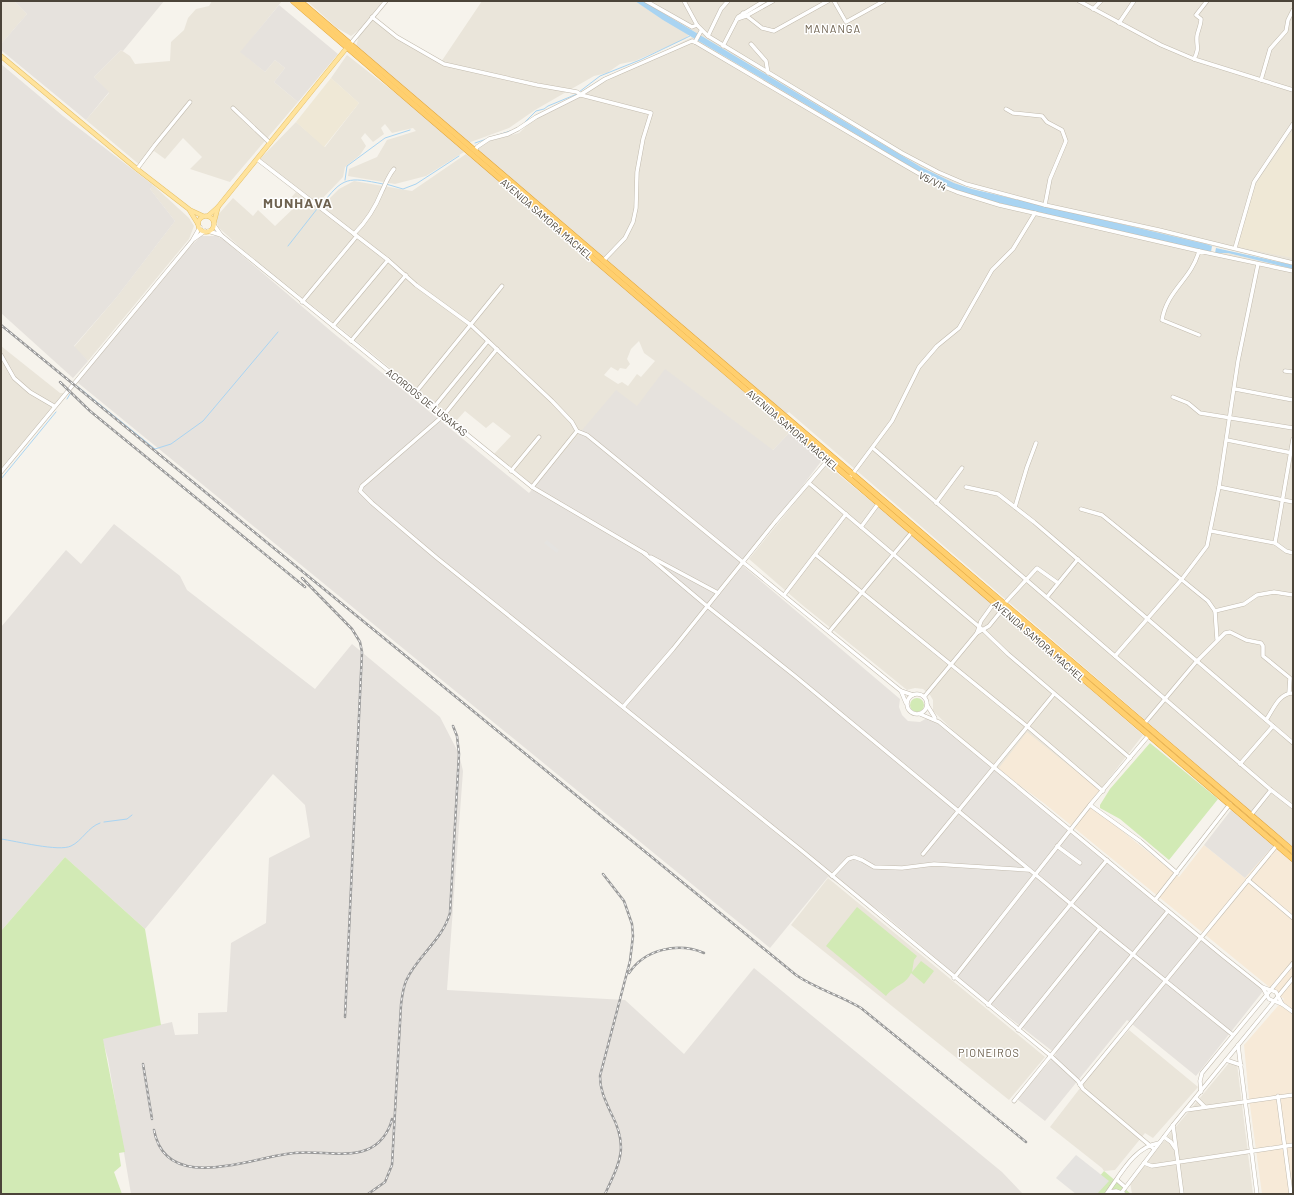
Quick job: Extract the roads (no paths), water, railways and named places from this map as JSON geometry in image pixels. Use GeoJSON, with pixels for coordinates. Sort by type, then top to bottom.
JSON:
{"type":"FeatureCollection","features":[{"type":"Feature","properties":{"kind":"highway","name":"AVENIDA SAMORA MACHEL"},"geometry":{"type":"LineString","coordinates":[[293,1],[851,476],[1122,709],[1149,735],[1236,810],[1265,830],[1292,854]]}},
{"type":"Feature","properties":{"kind":"highway","name":"AVENIDA SAMORA MACHEL"},"geometry":{"type":"LineString","coordinates":[[300,1],[343,38],[351,43],[828,460],[851,476],[878,504],[994,603],[1003,607]]}},
{"type":"Feature","properties":{"kind":"highway","name":"AVENIDA SAMORA MACHEL"},"geometry":{"type":"LineString","coordinates":[[1122,709],[1167,742],[1251,815],[1277,845],[1292,854]]}},
{"type":"Feature","properties":{"kind":"highway"},"geometry":{"type":"LineString","coordinates":[[1163,747],[1167,742]]}},
{"type":"Feature","properties":{"kind":"highway"},"geometry":{"type":"LineString","coordinates":[[1228,803],[1229,796]]}},
{"type":"Feature","properties":{"kind":"highway"},"geometry":{"type":"LineString","coordinates":[[1236,810],[1240,805]]}},
{"type":"Feature","properties":{"kind":"main road"},"geometry":{"type":"LineString","coordinates":[[199,226],[200,219],[218,207],[351,43]]}},
{"type":"Feature","properties":{"kind":"main road"},"geometry":{"type":"LineString","coordinates":[[1,56],[137,169],[190,210],[206,216],[214,224]]}},
{"type":"Feature","properties":{"kind":"main road"},"geometry":{"type":"LineString","coordinates":[[190,210],[199,226],[206,231],[214,224],[218,207]]}},
{"type":"Feature","properties":{"kind":"street"},"geometry":{"type":"LineString","coordinates":[[351,43],[386,1]]}},
{"type":"Feature","properties":{"kind":"street"},"geometry":{"type":"LineString","coordinates":[[646,1],[678,21],[692,27],[697,25]]}},
{"type":"Feature","properties":{"kind":"street"},"geometry":{"type":"LineString","coordinates":[[684,1],[701,31],[708,36],[768,74],[873,136],[938,172],[966,184],[1045,205],[1151,228],[1293,263]]}},
{"type":"Feature","properties":{"kind":"street"},"geometry":{"type":"LineString","coordinates":[[708,36],[721,9],[728,1]]}},
{"type":"Feature","properties":{"kind":"street"},"geometry":{"type":"LineString","coordinates":[[723,46],[736,19],[743,13],[764,1]]}},
{"type":"Feature","properties":{"kind":"street"},"geometry":{"type":"LineString","coordinates":[[736,19],[746,16],[773,1]]}},
{"type":"Feature","properties":{"kind":"street"},"geometry":{"type":"LineString","coordinates":[[743,13],[762,28],[774,31],[828,1]]}},
{"type":"Feature","properties":{"kind":"street"},"geometry":{"type":"LineString","coordinates":[[834,1],[846,22],[884,1]]}},
{"type":"Feature","properties":{"kind":"street"},"geometry":{"type":"LineString","coordinates":[[1079,1],[1093,10],[1161,45],[1194,59],[1293,90]]}},
{"type":"Feature","properties":{"kind":"street"},"geometry":{"type":"LineString","coordinates":[[1093,10],[1101,1]]}},
{"type":"Feature","properties":{"kind":"street"},"geometry":{"type":"LineString","coordinates":[[1119,23],[1134,1]]}},
{"type":"Feature","properties":{"kind":"street"},"geometry":{"type":"LineString","coordinates":[[1194,59],[1198,49],[1197,35],[1201,24],[1201,19],[1196,15],[1207,1]]}},
{"type":"Feature","properties":{"kind":"street"},"geometry":{"type":"LineString","coordinates":[[1261,80],[1270,49],[1286,31],[1288,20],[1293,10]]}},
{"type":"Feature","properties":{"kind":"street"},"geometry":{"type":"LineString","coordinates":[[372,17],[397,37],[444,64],[579,93],[651,113],[643,139],[637,172],[636,208],[633,222],[625,238],[602,263]]}},
{"type":"Feature","properties":{"kind":"street"},"geometry":{"type":"LineString","coordinates":[[475,151],[477,146],[489,139],[508,134],[605,79],[629,70],[692,41],[694,42],[701,31]]}},
{"type":"Feature","properties":{"kind":"street","name":"V5/V14"},"geometry":{"type":"LineString","coordinates":[[694,42],[937,184],[971,196],[1035,213],[1293,272]]}},
{"type":"Feature","properties":{"kind":"street"},"geometry":{"type":"LineString","coordinates":[[751,44],[766,61],[768,74]]}},
{"type":"Feature","properties":{"kind":"street"},"geometry":{"type":"LineString","coordinates":[[137,169],[154,145],[190,102]]}},
{"type":"Feature","properties":{"kind":"street"},"geometry":{"type":"LineString","coordinates":[[233,108],[270,143]]}},
{"type":"Feature","properties":{"kind":"street"},"geometry":{"type":"LineString","coordinates":[[1006,109],[1013,113],[1042,116],[1064,134],[1065,144],[1050,179],[1045,205]]}},
{"type":"Feature","properties":{"kind":"street"},"geometry":{"type":"LineString","coordinates":[[1235,248],[1254,182],[1293,124]]}},
{"type":"Feature","properties":{"kind":"street"},"geometry":{"type":"LineString","coordinates":[[257,159],[388,260],[416,285],[471,325],[552,401],[572,422],[577,431],[587,435],[901,691],[913,695],[919,694],[924,697],[931,713],[939,722],[994,769],[1262,987],[1270,991],[1274,991],[1282,1004]]}},
{"type":"Feature","properties":{"kind":"street"},"geometry":{"type":"LineString","coordinates":[[302,302],[355,235],[382,192],[388,177],[394,169]]}},
{"type":"Feature","properties":{"kind":"street"},"geometry":{"type":"LineString","coordinates":[[851,476],[874,449],[898,412],[919,367],[938,346],[959,328],[992,270],[1013,249],[1035,213]]}},
{"type":"Feature","properties":{"kind":"street"},"geometry":{"type":"LineString","coordinates":[[214,224],[221,235]]}},
{"type":"Feature","properties":{"kind":"street"},"geometry":{"type":"LineString","coordinates":[[192,241],[199,226]]}},
{"type":"Feature","properties":{"kind":"street"},"geometry":{"type":"LineString","coordinates":[[1,472],[54,406],[192,241],[206,231],[221,235]]}},
{"type":"Feature","properties":{"kind":"street","name":"ACORDOS DE LUSAKAS"},"geometry":{"type":"LineString","coordinates":[[221,235],[532,487],[644,553]]}},
{"type":"Feature","properties":{"kind":"street"},"geometry":{"type":"LineString","coordinates":[[1199,251],[1191,270],[1173,292],[1163,312],[1162,320],[1199,335]]}},
{"type":"Feature","properties":{"kind":"street"},"geometry":{"type":"LineString","coordinates":[[333,326],[388,260]]}},
{"type":"Feature","properties":{"kind":"street"},"geometry":{"type":"LineString","coordinates":[[1115,656],[1182,579],[1204,551],[1211,531],[1258,264]]}},
{"type":"Feature","properties":{"kind":"street"},"geometry":{"type":"LineString","coordinates":[[351,341],[406,275]]}},
{"type":"Feature","properties":{"kind":"street"},"geometry":{"type":"LineString","coordinates":[[416,392],[502,286]]}},
{"type":"Feature","properties":{"kind":"street"},"geometry":{"type":"LineString","coordinates":[[434,407],[488,341]]}},
{"type":"Feature","properties":{"kind":"street"},"geometry":{"type":"LineString","coordinates":[[497,350],[444,415],[362,486],[360,491],[437,558],[832,876],[954,978],[1051,1056],[1105,1108],[1154,1149]]}},
{"type":"Feature","properties":{"kind":"street"},"geometry":{"type":"LineString","coordinates":[[1,355],[14,378],[30,392],[54,406]]}},
{"type":"Feature","properties":{"kind":"street"},"geometry":{"type":"LineString","coordinates":[[1285,371],[1293,372]]}},
{"type":"Feature","properties":{"kind":"street"},"geometry":{"type":"LineString","coordinates":[[1235,389],[1293,400]]}},
{"type":"Feature","properties":{"kind":"street"},"geometry":{"type":"LineString","coordinates":[[1174,397],[1188,403],[1200,413],[1293,428]]}},
{"type":"Feature","properties":{"kind":"street"},"geometry":{"type":"LineString","coordinates":[[532,487],[577,431]]}},
{"type":"Feature","properties":{"kind":"street"},"geometry":{"type":"LineString","coordinates":[[511,471],[539,437]]}},
{"type":"Feature","properties":{"kind":"street"},"geometry":{"type":"LineString","coordinates":[[1275,543],[1292,453],[1293,439]]}},
{"type":"Feature","properties":{"kind":"street"},"geometry":{"type":"LineString","coordinates":[[1227,440],[1292,453]]}},
{"type":"Feature","properties":{"kind":"street"},"geometry":{"type":"LineString","coordinates":[[1015,507],[1027,466],[1036,443]]}},
{"type":"Feature","properties":{"kind":"street"},"geometry":{"type":"LineString","coordinates":[[874,449],[1240,764],[1271,790],[1292,805]]}},
{"type":"Feature","properties":{"kind":"street"},"geometry":{"type":"LineString","coordinates":[[623,707],[828,460]]}},
{"type":"Feature","properties":{"kind":"street"},"geometry":{"type":"LineString","coordinates":[[936,503],[962,468]]}},
{"type":"Feature","properties":{"kind":"street"},"geometry":{"type":"LineString","coordinates":[[809,483],[979,626],[1008,654],[1130,758]]}},
{"type":"Feature","properties":{"kind":"street"},"geometry":{"type":"LineString","coordinates":[[966,487],[998,494],[1015,507],[1293,743]]}},
{"type":"Feature","properties":{"kind":"street"},"geometry":{"type":"LineString","coordinates":[[1219,487],[1293,502]]}},
{"type":"Feature","properties":{"kind":"street"},"geometry":{"type":"LineString","coordinates":[[861,527],[878,504]]}},
{"type":"Feature","properties":{"kind":"street"},"geometry":{"type":"LineString","coordinates":[[1081,510],[1102,515],[1208,601],[1215,611],[1217,639]]}},
{"type":"Feature","properties":{"kind":"street"},"geometry":{"type":"LineString","coordinates":[[784,595],[846,514]]}},
{"type":"Feature","properties":{"kind":"street"},"geometry":{"type":"LineString","coordinates":[[1211,531],[1275,543],[1286,551],[1293,553]]}},
{"type":"Feature","properties":{"kind":"street"},"geometry":{"type":"LineString","coordinates":[[829,632],[863,593],[912,532]]}},
{"type":"Feature","properties":{"kind":"street"},"geometry":{"type":"LineString","coordinates":[[644,553],[718,593]]}},
{"type":"Feature","properties":{"kind":"street"},"geometry":{"type":"LineString","coordinates":[[644,553],[1100,928],[1233,1035]]}},
{"type":"Feature","properties":{"kind":"street"},"geometry":{"type":"LineString","coordinates":[[816,555],[1028,727],[1103,791]]}},
{"type":"Feature","properties":{"kind":"street"},"geometry":{"type":"LineString","coordinates":[[1047,597],[1078,559]]}},
{"type":"Feature","properties":{"kind":"street"},"geometry":{"type":"LineString","coordinates":[[977,633],[983,630],[1037,568],[1058,584]]}},
{"type":"Feature","properties":{"kind":"street"},"geometry":{"type":"LineString","coordinates":[[1215,611],[1244,604],[1257,595],[1274,592],[1293,595]]}},
{"type":"Feature","properties":{"kind":"street"},"geometry":{"type":"LineString","coordinates":[[924,697],[977,633],[979,626],[994,603]]}},
{"type":"Feature","properties":{"kind":"street"},"geometry":{"type":"LineString","coordinates":[[1144,724],[1217,639],[1225,633],[1230,632],[1246,640],[1261,643],[1263,646],[1263,656],[1290,678],[1291,693],[1280,698],[1266,720]]}},
{"type":"Feature","properties":{"kind":"street"},"geometry":{"type":"LineString","coordinates":[[901,691],[907,703],[907,708],[911,713],[920,714],[939,722]]}},
{"type":"Feature","properties":{"kind":"street"},"geometry":{"type":"LineString","coordinates":[[923,854],[959,812],[1054,694]]}},
{"type":"Feature","properties":{"kind":"street"},"geometry":{"type":"LineString","coordinates":[[907,703],[913,695]]}},
{"type":"Feature","properties":{"kind":"street"},"geometry":{"type":"LineString","coordinates":[[920,714],[925,710],[927,705]]}},
{"type":"Feature","properties":{"kind":"street"},"geometry":{"type":"LineString","coordinates":[[1240,764],[1273,726]]}},
{"type":"Feature","properties":{"kind":"street"},"geometry":{"type":"LineString","coordinates":[[954,978],[1090,805],[1149,735]]}},
{"type":"Feature","properties":{"kind":"street"},"geometry":{"type":"LineString","coordinates":[[1251,815],[1271,790]]}},
{"type":"Feature","properties":{"kind":"street"},"geometry":{"type":"LineString","coordinates":[[1155,900],[1178,873],[1228,803]]}},
{"type":"Feature","properties":{"kind":"street"},"geometry":{"type":"LineString","coordinates":[[1090,805],[1140,841],[1178,873]]}},
{"type":"Feature","properties":{"kind":"street"},"geometry":{"type":"LineString","coordinates":[[1080,1085],[1277,845]]}},
{"type":"Feature","properties":{"kind":"street"},"geometry":{"type":"LineString","coordinates":[[1058,846],[1080,863]]}},
{"type":"Feature","properties":{"kind":"street"},"geometry":{"type":"LineString","coordinates":[[832,876],[848,859],[854,857],[874,867],[902,868],[934,864],[1030,870]]}},
{"type":"Feature","properties":{"kind":"street"},"geometry":{"type":"LineString","coordinates":[[988,1005],[1107,860]]}},
{"type":"Feature","properties":{"kind":"street"},"geometry":{"type":"LineString","coordinates":[[1248,880],[1293,918]]}},
{"type":"Feature","properties":{"kind":"street"},"geometry":{"type":"LineString","coordinates":[[1014,1101],[1168,911]]}},
{"type":"Feature","properties":{"kind":"street"},"geometry":{"type":"LineString","coordinates":[[1018,1030],[1100,928]]}},
{"type":"Feature","properties":{"kind":"street"},"geometry":{"type":"LineString","coordinates":[[1201,1092],[1200,1082],[1202,1073],[1248,1016],[1293,964]]}},
{"type":"Feature","properties":{"kind":"street"},"geometry":{"type":"LineString","coordinates":[[1107,1194],[1116,1191],[1123,1193],[1125,1187],[1173,1124],[1201,1092],[1293,978]]}},
{"type":"Feature","properties":{"kind":"street"},"geometry":{"type":"LineString","coordinates":[[1262,987],[1269,1000],[1274,1000],[1293,1012]]}},
{"type":"Feature","properties":{"kind":"street"},"geometry":{"type":"LineString","coordinates":[[1248,1016],[1256,1023]]}},
{"type":"Feature","properties":{"kind":"street"},"geometry":{"type":"LineString","coordinates":[[1238,1045],[1253,1150],[1257,1194]]}},
{"type":"Feature","properties":{"kind":"street"},"geometry":{"type":"LineString","coordinates":[[1214,1058],[1222,1065]]}},
{"type":"Feature","properties":{"kind":"street"},"geometry":{"type":"LineString","coordinates":[[1226,1060],[1241,1065]]}},
{"type":"Feature","properties":{"kind":"street"},"geometry":{"type":"LineString","coordinates":[[1186,1110],[1246,1100],[1293,1095]]}},
{"type":"Feature","properties":{"kind":"street"},"geometry":{"type":"LineString","coordinates":[[1278,1096],[1291,1194]]}},
{"type":"Feature","properties":{"kind":"street"},"geometry":{"type":"LineString","coordinates":[[1196,1098],[1205,1107]]}},
{"type":"Feature","properties":{"kind":"street"},"geometry":{"type":"LineString","coordinates":[[1173,1124],[1175,1149],[1182,1194]]}},
{"type":"Feature","properties":{"kind":"street"},"geometry":{"type":"LineString","coordinates":[[1164,1137],[1171,1142],[1175,1149]]}},
{"type":"Feature","properties":{"kind":"street"},"geometry":{"type":"LineString","coordinates":[[1107,1194],[1139,1152],[1148,1145],[1159,1142]]}},
{"type":"Feature","properties":{"kind":"street"},"geometry":{"type":"LineString","coordinates":[[1144,1163],[1152,1166],[1293,1144]]}},
{"type":"Feature","properties":{"kind":"street"},"geometry":{"type":"LineString","coordinates":[[1117,1180],[1125,1187]]}},
{"type":"Feature","properties":{"kind":"water"},"geometry":{"type":"Polygon","coordinates":[[[635,1],[643,1],[921,167],[954,183],[972,189],[1206,244],[1212,246],[1211,252],[999,203],[960,192],[935,181],[663,20],[635,1]]]}},
{"type":"Feature","properties":{"kind":"water"},"geometry":{"type":"Polygon","coordinates":[[[1216,248],[1293,265],[1293,269],[1228,253],[1215,253],[1216,248]]]}},
{"type":"Feature","properties":{"kind":"waterway"},"geometry":{"type":"LineString","coordinates":[[579,92],[600,76],[640,60],[690,36]]}},
{"type":"Feature","properties":{"kind":"waterway"},"geometry":{"type":"LineString","coordinates":[[523,124],[536,111],[544,109],[577,94]]}},
{"type":"Feature","properties":{"kind":"waterway"},"geometry":{"type":"LineString","coordinates":[[345,180],[347,166],[385,138],[410,130]]}},
{"type":"Feature","properties":{"kind":"waterway"},"geometry":{"type":"LineString","coordinates":[[475,143],[510,131]]}},
{"type":"Feature","properties":{"kind":"waterway"},"geometry":{"type":"LineString","coordinates":[[386,184],[403,189],[416,184],[459,156]]}},
{"type":"Feature","properties":{"kind":"waterway"},"geometry":{"type":"LineString","coordinates":[[321,206],[335,189],[347,181],[362,180],[383,184]]}},
{"type":"Feature","properties":{"kind":"waterway"},"geometry":{"type":"LineString","coordinates":[[288,246],[317,209]]}},
{"type":"Feature","properties":{"kind":"waterway"},"geometry":{"type":"LineString","coordinates":[[77,386],[155,449],[171,444],[203,421],[278,332]]}},
{"type":"Feature","properties":{"kind":"waterway"},"geometry":{"type":"LineString","coordinates":[[67,399],[70,394]]}},
{"type":"Feature","properties":{"kind":"waterway"},"geometry":{"type":"LineString","coordinates":[[1,479],[56,412]]}},
{"type":"Feature","properties":{"kind":"waterway"},"geometry":{"type":"LineString","coordinates":[[104,822],[127,819],[132,815]]}},
{"type":"Feature","properties":{"kind":"waterway"},"geometry":{"type":"LineString","coordinates":[[1,839],[37,846],[65,848],[75,844],[92,828],[100,823]]}},
{"type":"Feature","properties":{"kind":"railway"},"geometry":{"type":"LineString","coordinates":[[1,325],[796,975],[861,1008],[1026,1142]]}},
{"type":"Feature","properties":{"kind":"railway"},"geometry":{"type":"LineString","coordinates":[[60,382],[90,411],[305,587]]}},
{"type":"Feature","properties":{"kind":"railway"},"geometry":{"type":"LineString","coordinates":[[302,578],[352,629],[360,642],[362,652],[345,1017]]}},
{"type":"Feature","properties":{"kind":"railway"},"geometry":{"type":"LineString","coordinates":[[368,1194],[385,1182],[392,1165],[401,1005],[404,987],[416,964],[441,932],[450,913],[459,754],[457,736],[453,726]]}},
{"type":"Feature","properties":{"kind":"railway"},"geometry":{"type":"LineString","coordinates":[[603,874],[624,901],[632,924],[633,936],[630,961],[600,1076],[602,1090],[617,1125],[621,1145],[615,1173],[605,1194]]}},
{"type":"Feature","properties":{"kind":"railway"},"geometry":{"type":"LineString","coordinates":[[629,973],[644,958],[663,950],[684,948],[704,953]]}},
{"type":"Feature","properties":{"kind":"railway"},"geometry":{"type":"LineString","coordinates":[[143,1064],[152,1119]]}},
{"type":"Feature","properties":{"kind":"railway"},"geometry":{"type":"LineString","coordinates":[[154,1130],[162,1150],[175,1162],[192,1167],[212,1167],[234,1165],[303,1152],[340,1154],[366,1150],[376,1145],[383,1138],[389,1129],[392,1119]]}},
{"type":"Feature","properties":{"kind":"district","name":"MANANGA"},"geometry":{"type":"Point","coordinates":[833,29]}},
{"type":"Feature","properties":{"kind":"district","name":"MUNHAVA"},"geometry":{"type":"Point","coordinates":[298,203]}},
{"type":"Feature","properties":{"kind":"district","name":"PIONEIROS"},"geometry":{"type":"Point","coordinates":[989,1053]}}]}
